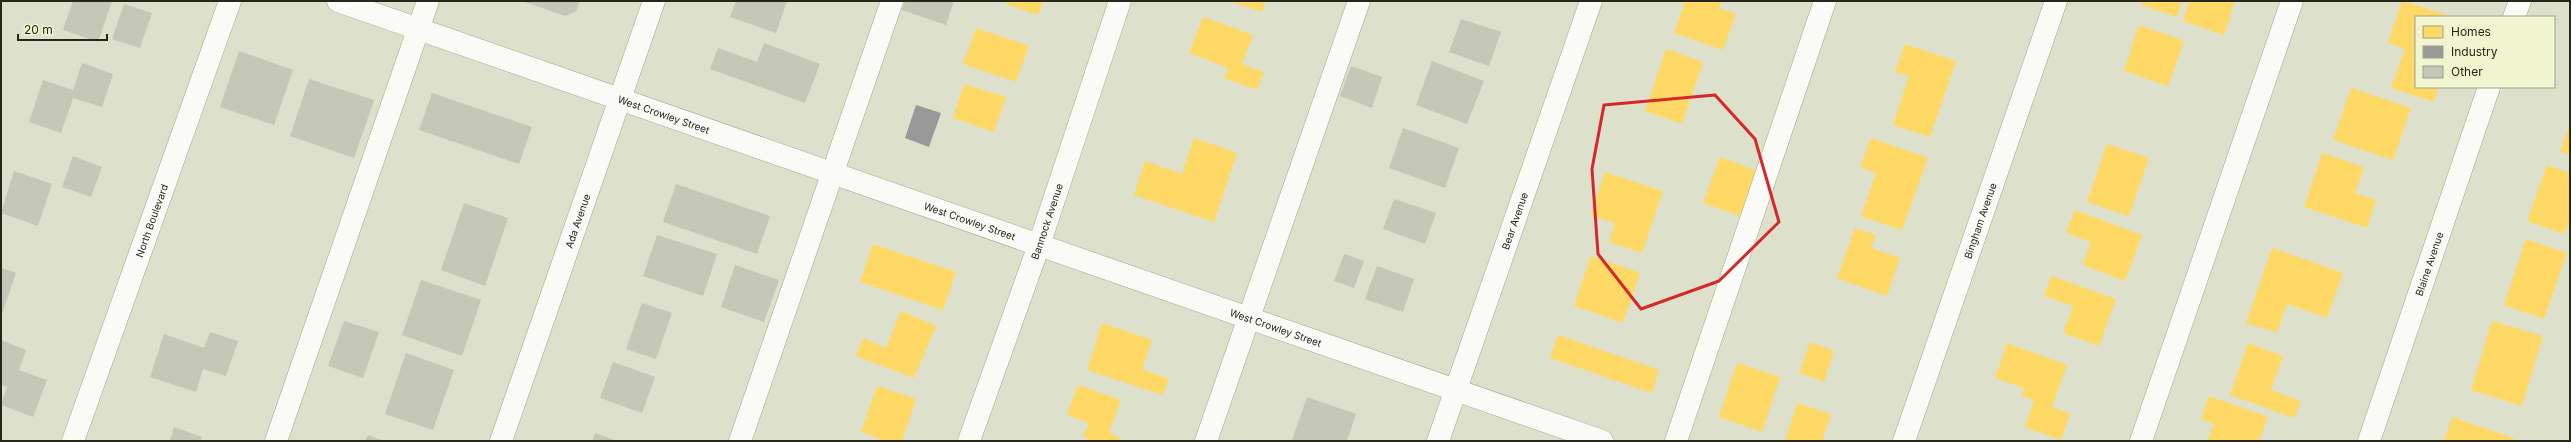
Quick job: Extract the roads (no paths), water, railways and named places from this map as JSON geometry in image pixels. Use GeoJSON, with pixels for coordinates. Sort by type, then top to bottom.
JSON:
{"type":"FeatureCollection","features":[{"type":"Feature","properties":{"kind":"street","name":"North Boulevard"},"geometry":{"type":"LineString","coordinates":[[73,441],[230,1]]}},
{"type":"Feature","properties":{"kind":"street","name":"West Crowley Street"},"geometry":{"type":"LineString","coordinates":[[338,1],[1602,441]]}},
{"type":"Feature","properties":{"kind":"street"},"geometry":{"type":"LineString","coordinates":[[276,441],[428,1]]}},
{"type":"Feature","properties":{"kind":"street","name":"Ada Avenue"},"geometry":{"type":"LineString","coordinates":[[501,441],[654,1]]}},
{"type":"Feature","properties":{"kind":"street"},"geometry":{"type":"LineString","coordinates":[[740,441],[892,1]]}},
{"type":"Feature","properties":{"kind":"street","name":"Bannock Avenue"},"geometry":{"type":"LineString","coordinates":[[969,441],[1039,245],[1120,1]]}},
{"type":"Feature","properties":{"kind":"street"},"geometry":{"type":"LineString","coordinates":[[1206,441],[1359,1]]}},
{"type":"Feature","properties":{"kind":"street","name":"Bear Avenue"},"geometry":{"type":"LineString","coordinates":[[1438,441],[1591,1]]}},
{"type":"Feature","properties":{"kind":"street"},"geometry":{"type":"LineString","coordinates":[[1676,441],[1825,1]]}},
{"type":"Feature","properties":{"kind":"street","name":"Bingham Avenue"},"geometry":{"type":"LineString","coordinates":[[1904,441],[2056,1]]}},
{"type":"Feature","properties":{"kind":"street"},"geometry":{"type":"LineString","coordinates":[[2141,441],[2292,1]]}},
{"type":"Feature","properties":{"kind":"street"},"geometry":{"type":"LineString","coordinates":[[2514,16],[2520,1]]}},
{"type":"Feature","properties":{"kind":"street","name":"Blaine Avenue"},"geometry":{"type":"LineString","coordinates":[[2370,441],[2489,88]]}}]}
